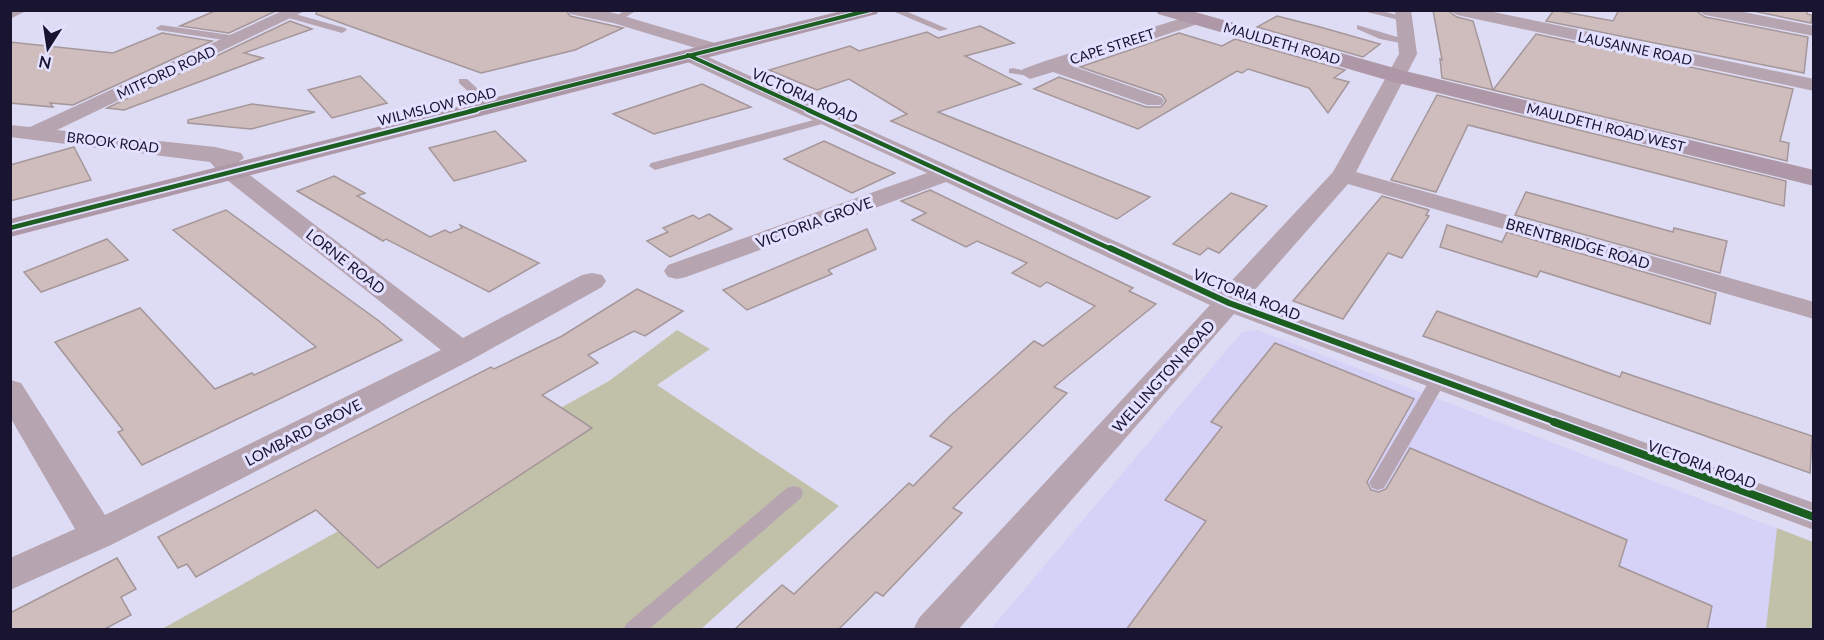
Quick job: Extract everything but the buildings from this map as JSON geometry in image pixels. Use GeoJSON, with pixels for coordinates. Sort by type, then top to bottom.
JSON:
{"type":"FeatureCollection","features":[{"type":"Feature","properties":{"kind":"main road","name":"WILMSLOW ROAD"},"geometry":{"type":"LineString","coordinates":[[10,228],[222,163],[262,163],[870,10]]}},
{"type":"Feature","properties":{"kind":"main road","name":"MAULDETH ROAD"},"geometry":{"type":"LineString","coordinates":[[1166,10],[1398,76]]}},
{"type":"Feature","properties":{"kind":"main road","name":"MAULDETH ROAD WEST"},"geometry":{"type":"LineString","coordinates":[[1398,76],[1814,178]]}},
{"type":"Feature","properties":{"kind":"street"},"geometry":{"type":"LineString","coordinates":[[10,14],[20,10]]}},
{"type":"Feature","properties":{"kind":"street","name":"VICTORIA ROAD"},"geometry":{"type":"LineString","coordinates":[[576,10],[625,15],[700,51],[829,119],[1229,303],[1814,518]]}},
{"type":"Feature","properties":{"kind":"street","name":"LAUSANNE ROAD"},"geometry":{"type":"LineString","coordinates":[[1457,10],[1814,85]]}},
{"type":"Feature","properties":{"kind":"street"},"geometry":{"type":"LineString","coordinates":[[1705,10],[1814,31]]}},
{"type":"Feature","properties":{"kind":"street","name":"MITFORD ROAD"},"geometry":{"type":"LineString","coordinates":[[34,133],[293,13]]}},
{"type":"Feature","properties":{"kind":"street","name":"WELLINGTON ROAD"},"geometry":{"type":"LineString","coordinates":[[933,630],[1343,175],[1408,54],[1403,14]]}},
{"type":"Feature","properties":{"kind":"street","name":"CAPE STREET"},"geometry":{"type":"LineString","coordinates":[[1021,72],[1052,65],[1195,19]]}},
{"type":"Feature","properties":{"kind":"street"},"geometry":{"type":"LineString","coordinates":[[1052,65],[1154,101]]}},
{"type":"Feature","properties":{"kind":"street","name":"BROOK ROAD"},"geometry":{"type":"LineString","coordinates":[[10,131],[222,163]]}},
{"type":"Feature","properties":{"kind":"street","name":"LORNE ROAD"},"geometry":{"type":"LineString","coordinates":[[222,163],[462,351]]}},
{"type":"Feature","properties":{"kind":"street","name":"VICTORIA GROVE"},"geometry":{"type":"LineString","coordinates":[[677,271],[950,173]]}},
{"type":"Feature","properties":{"kind":"street","name":"BRENTBRIDGE ROAD"},"geometry":{"type":"LineString","coordinates":[[1343,175],[1814,311]]}},
{"type":"Feature","properties":{"kind":"street","name":"LOMBARD GROVE"},"geometry":{"type":"LineString","coordinates":[[10,575],[98,535],[462,351],[592,281]]}},
{"type":"Feature","properties":{"kind":"street"},"geometry":{"type":"LineString","coordinates":[[10,390],[98,535]]}},
{"type":"Feature","properties":{"kind":"lane"},"geometry":{"type":"LineString","coordinates":[[894,10],[943,29]]}},
{"type":"Feature","properties":{"kind":"lane"},"geometry":{"type":"LineString","coordinates":[[1363,10],[1403,14]]}},
{"type":"Feature","properties":{"kind":"lane"},"geometry":{"type":"LineString","coordinates":[[293,13],[342,30]]}},
{"type":"Feature","properties":{"kind":"lane"},"geometry":{"type":"LineString","coordinates":[[1360,27],[1383,37],[1406,41]]}},
{"type":"Feature","properties":{"kind":"lane"},"geometry":{"type":"LineString","coordinates":[[161,28],[237,39]]}},
{"type":"Feature","properties":{"kind":"lane"},"geometry":{"type":"LineString","coordinates":[[463,81],[489,105]]}},
{"type":"Feature","properties":{"kind":"lane"},"geometry":{"type":"LineString","coordinates":[[656,166],[829,119]]}},
{"type":"Feature","properties":{"kind":"lane"},"geometry":{"type":"LineString","coordinates":[[1378,483],[1439,379]]}},
{"type":"Feature","properties":{"kind":"lane"},"geometry":{"type":"LineString","coordinates":[[633,630],[794,493]]}},
{"type":"Feature","properties":{"kind":"shaded area"},"geometry":{"type":"Polygon","coordinates":[[[1257,330],[1813,542],[1813,629],[990,630],[1242,332],[1257,330]]]}},
{"type":"Feature","properties":{"kind":"green space"},"geometry":{"type":"Polygon","coordinates":[[[677,330],[710,349],[657,385],[839,506],[701,629],[160,630],[609,381],[677,330]]]}},
{"type":"Feature","properties":{"kind":"green space"},"geometry":{"type":"Polygon","coordinates":[[[1777,528],[1813,542],[1813,629],[1766,629],[1777,528]]]}},
{"type":"Feature","properties":{"kind":"cycle path"},"geometry":{"type":"LineString","coordinates":[[10,228],[870,10]]}},
{"type":"Feature","properties":{"kind":"cycle path"},"geometry":{"type":"LineString","coordinates":[[688,55],[1229,303],[1814,517]]}}]}
